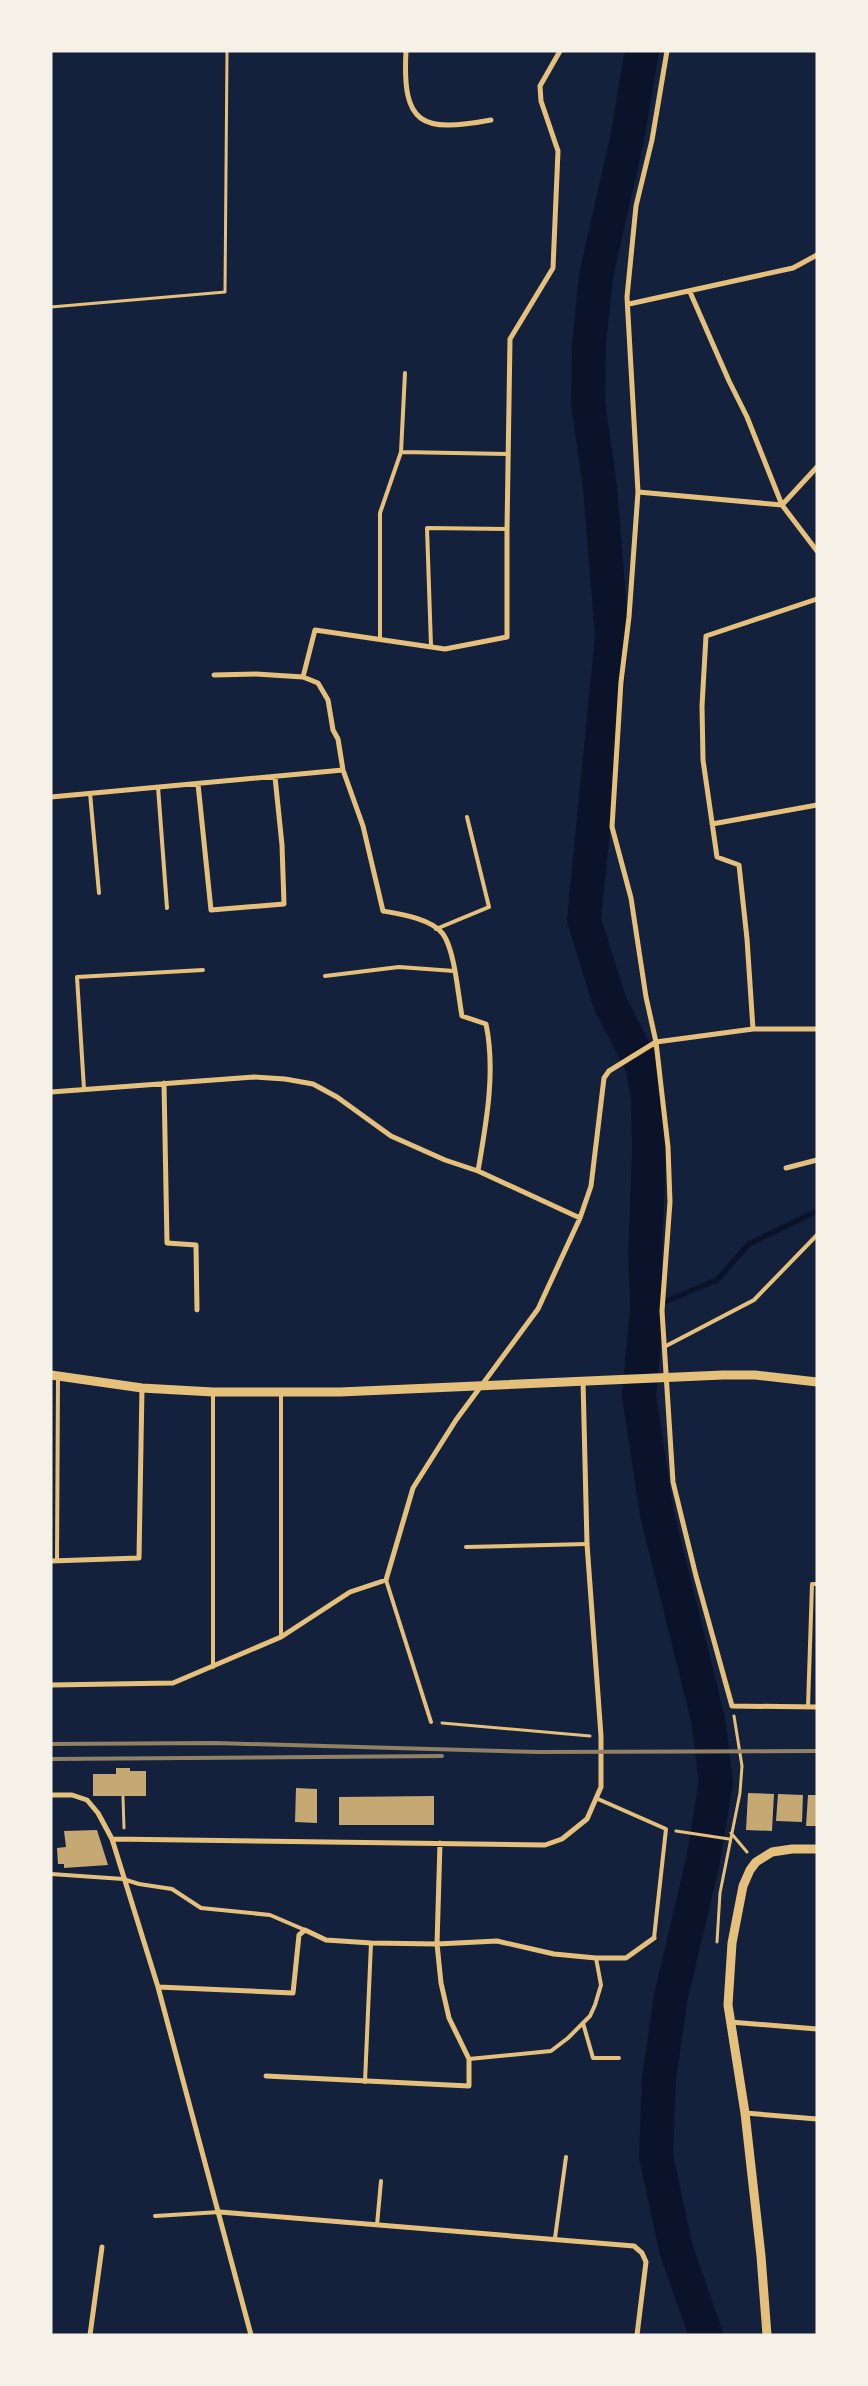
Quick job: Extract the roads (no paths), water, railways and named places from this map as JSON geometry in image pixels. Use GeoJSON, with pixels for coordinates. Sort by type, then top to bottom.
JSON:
{"type":"FeatureCollection","features":[{"type":"Feature","properties":{"kind":"street"},"geometry":{"type":"LineString","coordinates":[[406,51],[407,97],[414,113],[424,122],[459,124],[490,120]]}},
{"type":"Feature","properties":{"kind":"street"},"geometry":{"type":"LineString","coordinates":[[304,678],[315,630],[445,649],[508,637],[507,454],[510,339],[553,268],[558,151],[540,102],[540,86],[560,51]]}},
{"type":"Feature","properties":{"kind":"street"},"geometry":{"type":"LineString","coordinates":[[667,51],[652,140],[636,206],[629,304],[638,492],[630,608],[620,682],[612,826],[631,898],[646,997],[656,1042],[668,1147],[669,1183],[662,1311],[673,1482],[696,1576],[732,1706],[817,1707]]}},
{"type":"Feature","properties":{"kind":"street"},"geometry":{"type":"LineString","coordinates":[[629,304],[794,268],[817,255]]}},
{"type":"Feature","properties":{"kind":"street"},"geometry":{"type":"LineString","coordinates":[[690,292],[747,417],[782,505],[817,551]]}},
{"type":"Feature","properties":{"kind":"street"},"geometry":{"type":"LineString","coordinates":[[782,505],[817,467]]}},
{"type":"Feature","properties":{"kind":"street"},"geometry":{"type":"LineString","coordinates":[[638,492],[782,505]]}},
{"type":"Feature","properties":{"kind":"street"},"geometry":{"type":"LineString","coordinates":[[753,1029],[747,939],[739,865],[718,857],[703,760],[702,736],[706,636],[817,599]]}},
{"type":"Feature","properties":{"kind":"street"},"geometry":{"type":"LineString","coordinates":[[214,675],[256,674],[304,678],[318,683],[328,700],[333,730],[338,739],[344,770],[363,826],[383,911],[424,921],[442,934],[454,971],[462,1016],[486,1024],[489,1039],[488,1110],[478,1171]]}},
{"type":"Feature","properties":{"kind":"street"},"geometry":{"type":"LineString","coordinates":[[51,797],[344,770]]}},
{"type":"Feature","properties":{"kind":"street"},"geometry":{"type":"LineString","coordinates":[[198,784],[211,910],[284,904],[282,845],[275,776]]}},
{"type":"Feature","properties":{"kind":"street"},"geometry":{"type":"LineString","coordinates":[[712,824],[817,805]]}},
{"type":"Feature","properties":{"kind":"street"},"geometry":{"type":"LineString","coordinates":[[51,1686],[84,1683],[173,1683],[213,1668],[281,1637],[350,1592],[386,1580],[413,1488],[456,1420],[538,1309],[580,1218],[591,1186],[604,1078],[609,1071],[656,1042],[753,1029],[817,1029]]}},
{"type":"Feature","properties":{"kind":"street"},"geometry":{"type":"LineString","coordinates":[[51,1092],[254,1077],[285,1078],[313,1084],[337,1097],[391,1136],[445,1160],[478,1171],[580,1218]]}},
{"type":"Feature","properties":{"kind":"street"},"geometry":{"type":"LineString","coordinates":[[164,1083],[167,1243],[196,1245],[197,1310]]}},
{"type":"Feature","properties":{"kind":"street"},"geometry":{"type":"LineString","coordinates":[[786,1168],[817,1160]]}},
{"type":"Feature","properties":{"kind":"street"},"geometry":{"type":"LineString","coordinates":[[55,1376],[142,1388],[213,1392],[340,1392],[583,1380],[756,1375],[817,1382]]}},
{"type":"Feature","properties":{"kind":"street"},"geometry":{"type":"LineString","coordinates":[[112,1838],[545,1845],[562,1839],[587,1819],[602,1787],[601,1736],[588,1544],[583,1380]]}},
{"type":"Feature","properties":{"kind":"street"},"geometry":{"type":"LineString","coordinates":[[54,1560],[139,1558],[142,1388]]}},
{"type":"Feature","properties":{"kind":"street"},"geometry":{"type":"LineString","coordinates":[[51,1795],[72,1795],[87,1800],[98,1812],[112,1838],[123,1879],[158,1987],[220,2212],[251,2335]]}},
{"type":"Feature","properties":{"kind":"street"},"geometry":{"type":"LineString","coordinates":[[266,2076],[469,2086],[469,2059],[449,2018],[441,1983],[437,1944],[440,1843]]}},
{"type":"Feature","properties":{"kind":"street"},"geometry":{"type":"LineString","coordinates":[[767,2335],[761,2256],[745,2113],[730,2022],[728,1985],[737,1912],[743,1886],[750,1870],[756,1862],[772,1852],[792,1849],[817,1849]]}},
{"type":"Feature","properties":{"kind":"street"},"geometry":{"type":"LineString","coordinates":[[158,1987],[293,1993],[299,1935],[305,1930],[326,1940],[372,1944],[437,1944],[496,1941],[554,1954],[596,1958],[626,1958],[654,1938]]}},
{"type":"Feature","properties":{"kind":"street"},"geometry":{"type":"LineString","coordinates":[[730,2022],[817,2029]]}},
{"type":"Feature","properties":{"kind":"street"},"geometry":{"type":"LineString","coordinates":[[745,2113],[817,2119]]}},
{"type":"Feature","properties":{"kind":"street"},"geometry":{"type":"LineString","coordinates":[[220,2212],[634,2246],[642,2253],[646,2262],[637,2335]]}},
{"type":"Feature","properties":{"kind":"street"},"geometry":{"type":"LineString","coordinates":[[90,2335],[102,2247]]}},
{"type":"Feature","properties":{"kind":"lane"},"geometry":{"type":"LineString","coordinates":[[380,639],[380,513],[401,452],[405,373]]}},
{"type":"Feature","properties":{"kind":"lane"},"geometry":{"type":"LineString","coordinates":[[401,452],[507,454]]}},
{"type":"Feature","properties":{"kind":"lane"},"geometry":{"type":"LineString","coordinates":[[431,646],[427,528],[507,529]]}},
{"type":"Feature","properties":{"kind":"lane"},"geometry":{"type":"LineString","coordinates":[[158,787],[167,908]]}},
{"type":"Feature","properties":{"kind":"lane"},"geometry":{"type":"LineString","coordinates":[[90,793],[99,893]]}},
{"type":"Feature","properties":{"kind":"lane"},"geometry":{"type":"LineString","coordinates":[[436,929],[489,907],[466,817]]}},
{"type":"Feature","properties":{"kind":"lane"},"geometry":{"type":"LineString","coordinates":[[325,976],[399,967],[454,971]]}},
{"type":"Feature","properties":{"kind":"lane"},"geometry":{"type":"LineString","coordinates":[[84,1089],[77,977],[203,970]]}},
{"type":"Feature","properties":{"kind":"lane"},"geometry":{"type":"LineString","coordinates":[[664,1347],[754,1300],[817,1235]]}},
{"type":"Feature","properties":{"kind":"lane"},"geometry":{"type":"LineString","coordinates":[[54,1560],[55,1376]]}},
{"type":"Feature","properties":{"kind":"lane"},"geometry":{"type":"LineString","coordinates":[[213,1392],[213,1668]]}},
{"type":"Feature","properties":{"kind":"lane"},"geometry":{"type":"LineString","coordinates":[[281,1392],[281,1637]]}},
{"type":"Feature","properties":{"kind":"lane"},"geometry":{"type":"LineString","coordinates":[[466,1547],[588,1544]]}},
{"type":"Feature","properties":{"kind":"lane"},"geometry":{"type":"LineString","coordinates":[[386,1580],[431,1722]]}},
{"type":"Feature","properties":{"kind":"lane"},"geometry":{"type":"LineString","coordinates":[[808,1707],[812,1584],[817,1584]]}},
{"type":"Feature","properties":{"kind":"lane"},"geometry":{"type":"LineString","coordinates":[[598,1799],[666,1829],[654,1938]]}},
{"type":"Feature","properties":{"kind":"lane"},"geometry":{"type":"LineString","coordinates":[[51,1874],[123,1879],[139,1884],[172,1888],[201,1908],[270,1915],[305,1930]]}},
{"type":"Feature","properties":{"kind":"lane"},"geometry":{"type":"LineString","coordinates":[[365,2082],[372,1944]]}},
{"type":"Feature","properties":{"kind":"lane"},"geometry":{"type":"LineString","coordinates":[[469,2059],[551,2051],[590,2016],[601,1985],[596,1958]]}},
{"type":"Feature","properties":{"kind":"lane"},"geometry":{"type":"LineString","coordinates":[[583,2023],[593,2058],[619,2058]]}},
{"type":"Feature","properties":{"kind":"lane"},"geometry":{"type":"LineString","coordinates":[[554,2238],[566,2156]]}},
{"type":"Feature","properties":{"kind":"lane"},"geometry":{"type":"LineString","coordinates":[[377,2225],[382,2180]]}},
{"type":"Feature","properties":{"kind":"lane"},"geometry":{"type":"LineString","coordinates":[[155,2216],[220,2212]]}},
{"type":"Feature","properties":{"kind":"waterway"},"geometry":{"type":"LineString","coordinates":[[642,51],[627,139],[596,276],[589,344],[588,403],[600,487],[612,636],[584,920],[610,1003],[642,1065],[648,1098],[649,1154],[645,1252],[647,1309],[639,1396],[657,1514],[708,1719],[716,1782],[703,1861],[671,1996],[659,2078],[656,2156],[676,2249],[706,2335]]}},
{"type":"Feature","properties":{"kind":"waterway"},"geometry":{"type":"LineString","coordinates":[[647,1309],[717,1280],[749,1244],[817,1211]]}},
{"type":"Feature","properties":{"kind":"railway"},"geometry":{"type":"LineString","coordinates":[[51,1744],[215,1743],[539,1752],[817,1751]]}},
{"type":"Feature","properties":{"kind":"railway"},"geometry":{"type":"LineString","coordinates":[[51,1759],[442,1756]]}}]}
